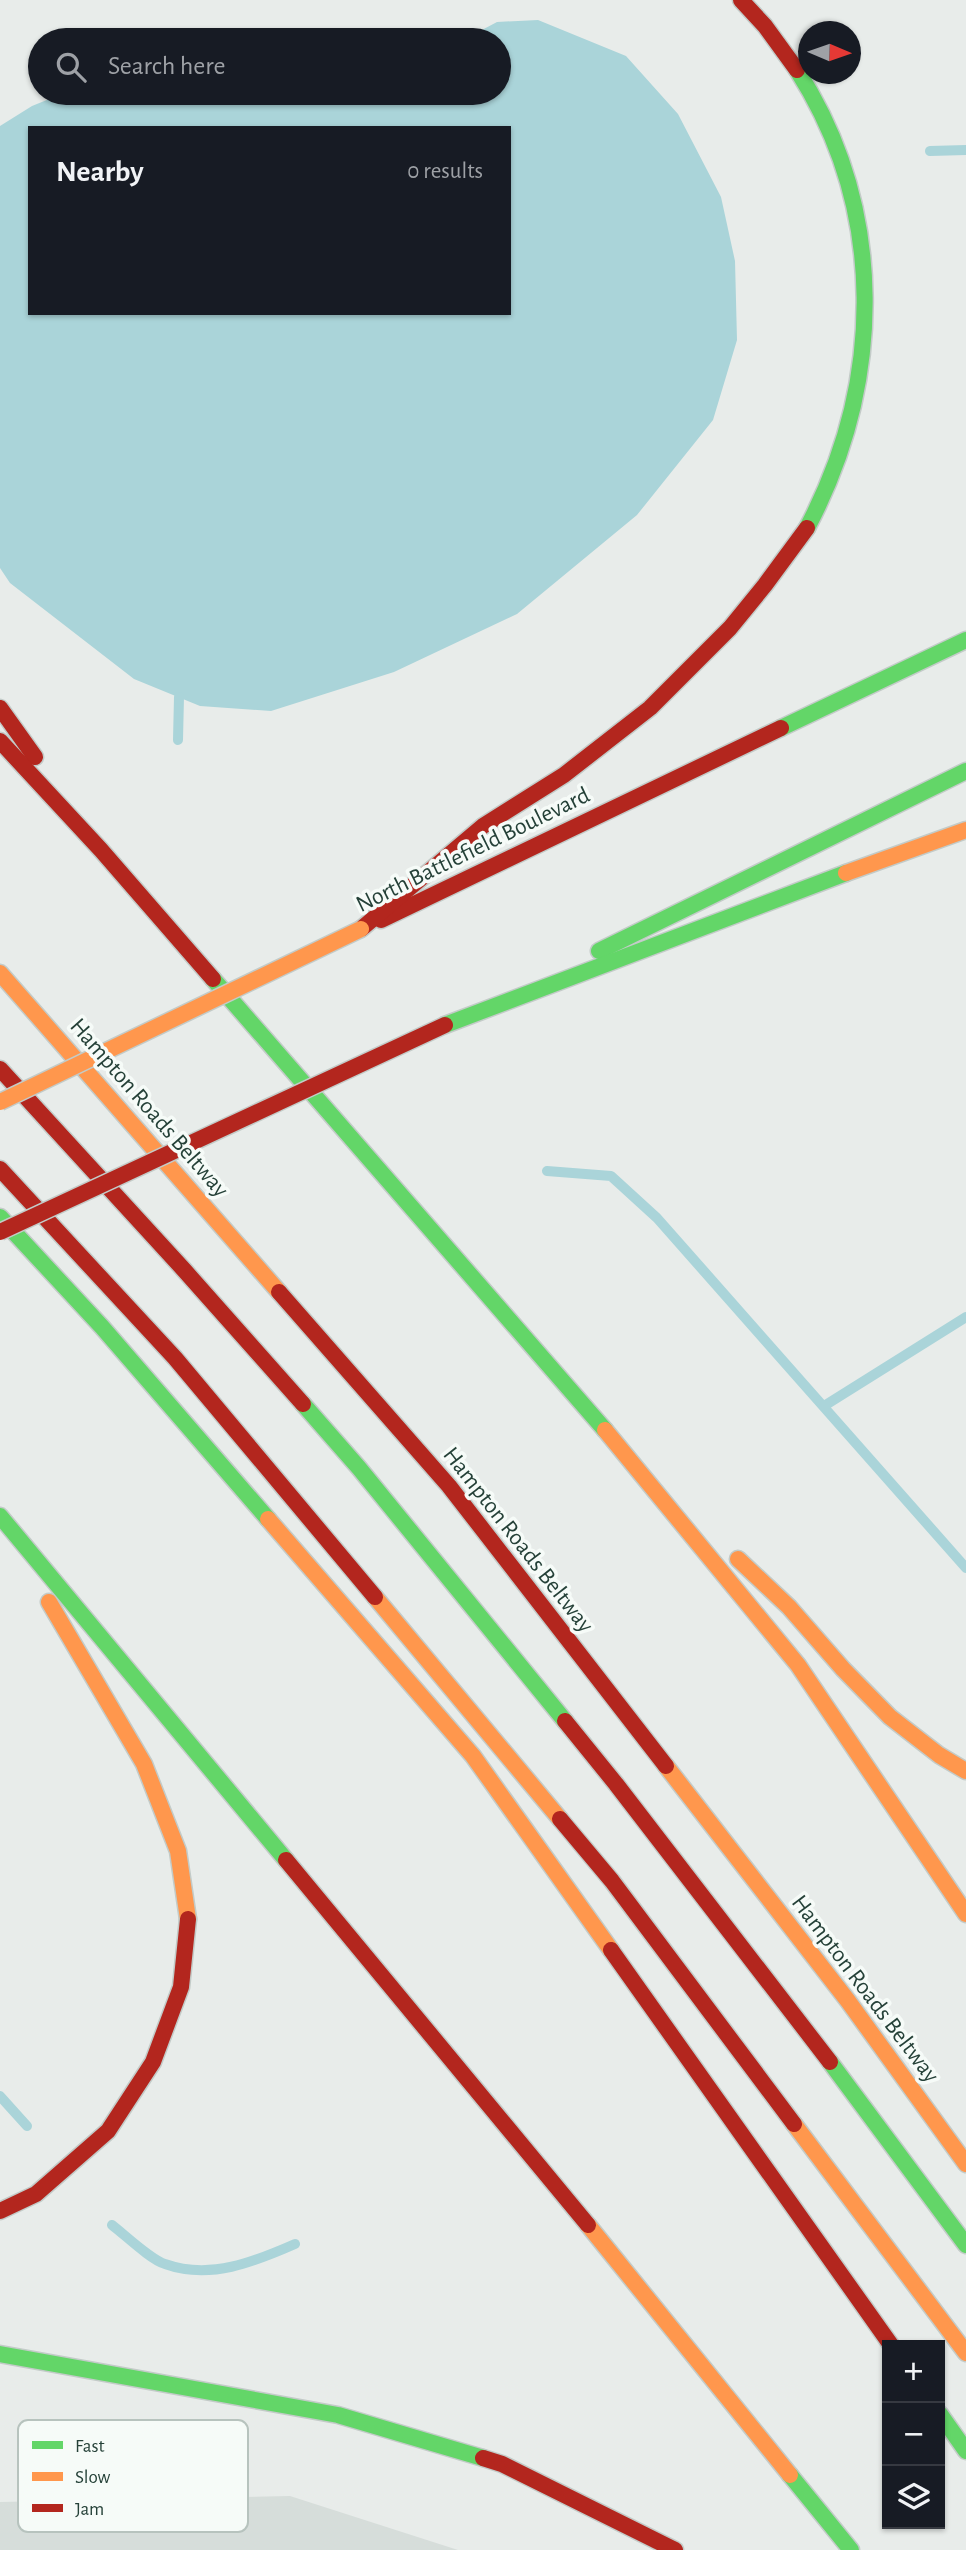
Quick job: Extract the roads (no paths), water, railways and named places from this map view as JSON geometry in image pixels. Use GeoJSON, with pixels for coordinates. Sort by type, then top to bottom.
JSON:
{"type":"FeatureCollection","features":[{"type":"Feature","properties":{"kind":"main road"},"geometry":{"type":"LineString","coordinates":[[361,929],[486,823],[521,804],[572,768],[628,726],[681,680],[734,625],[768,583],[808,527],[834,474],[852,414],[864,353],[867,288],[859,230],[843,167],[823,117],[789,57],[741,0]]}},
{"type":"Feature","properties":{"kind":"main road","name":"North Battlefield Boulevard"},"geometry":{"type":"LineString","coordinates":[[0,1102],[966,640]]}},
{"type":"Feature","properties":{"kind":"main road"},"geometry":{"type":"LineString","coordinates":[[0,708],[101,850]]}},
{"type":"Feature","properties":{"kind":"main road"},"geometry":{"type":"LineString","coordinates":[[0,741],[101,850],[625,1453],[799,1665],[966,1913]]}},
{"type":"Feature","properties":{"kind":"main road"},"geometry":{"type":"LineString","coordinates":[[0,1232],[445,1025],[966,771]]}},
{"type":"Feature","properties":{"kind":"main road"},"geometry":{"type":"LineString","coordinates":[[445,1025],[869,863],[966,830]]}},
{"type":"Feature","properties":{"kind":"main road","name":"Hampton Roads Beltway"},"geometry":{"type":"LineString","coordinates":[[0,973],[449,1486],[840,1990],[966,2164]]}},
{"type":"Feature","properties":{"kind":"main road"},"geometry":{"type":"LineString","coordinates":[[0,1069],[186,1270],[359,1468],[616,1784],[897,2150],[966,2245]]}},
{"type":"Feature","properties":{"kind":"main road"},"geometry":{"type":"LineString","coordinates":[[0,1169],[175,1358],[612,1881],[966,2353]]}},
{"type":"Feature","properties":{"kind":"main road"},"geometry":{"type":"LineString","coordinates":[[0,1217],[102,1327],[473,1756],[887,2340]]}},
{"type":"Feature","properties":{"kind":"main road"},"geometry":{"type":"LineString","coordinates":[[625,1453],[789,1607],[843,1669],[890,1717],[939,1755],[966,1771]]}},
{"type":"Feature","properties":{"kind":"main road"},"geometry":{"type":"LineString","coordinates":[[0,2211],[36,2194],[108,2131],[153,2062],[181,1987],[188,1922],[178,1851],[144,1764],[72,1645],[2,1518]]}},
{"type":"Feature","properties":{"kind":"main road"},"geometry":{"type":"LineString","coordinates":[[2,1518],[546,2173],[851,2550]]}},
{"type":"Feature","properties":{"kind":"main road"},"geometry":{"type":"LineString","coordinates":[[0,2354],[351,2419],[502,2464],[675,2550]]}},
{"type":"Feature","properties":{"kind":"main road"},"geometry":{"type":"LineString","coordinates":[[945,2421],[966,2451]]}},
{"type":"Feature","properties":{"kind":"water"},"geometry":{"type":"Polygon","coordinates":[[[538,20],[626,56],[678,114],[721,197],[735,261],[737,340],[713,420],[637,515],[517,614],[394,672],[271,711],[200,706],[134,679],[10,583],[0,568],[0,126],[34,105],[511,105],[511,28],[486,28],[497,22],[538,20]]]}},
{"type":"Feature","properties":{"kind":"waterway"},"geometry":{"type":"LineString","coordinates":[[930,151],[966,150]]}},
{"type":"Feature","properties":{"kind":"waterway"},"geometry":{"type":"LineString","coordinates":[[178,740],[179,697]]}},
{"type":"Feature","properties":{"kind":"waterway"},"geometry":{"type":"LineString","coordinates":[[547,1171],[611,1176],[657,1218],[966,1568]]}},
{"type":"Feature","properties":{"kind":"waterway"},"geometry":{"type":"LineString","coordinates":[[824,1406],[966,1317]]}},
{"type":"Feature","properties":{"kind":"waterway"},"geometry":{"type":"LineString","coordinates":[[0,2096],[27,2126]]}},
{"type":"Feature","properties":{"kind":"waterway"},"geometry":{"type":"LineString","coordinates":[[112,2225],[153,2258],[165,2264],[199,2270],[232,2267],[295,2244]]}}]}
